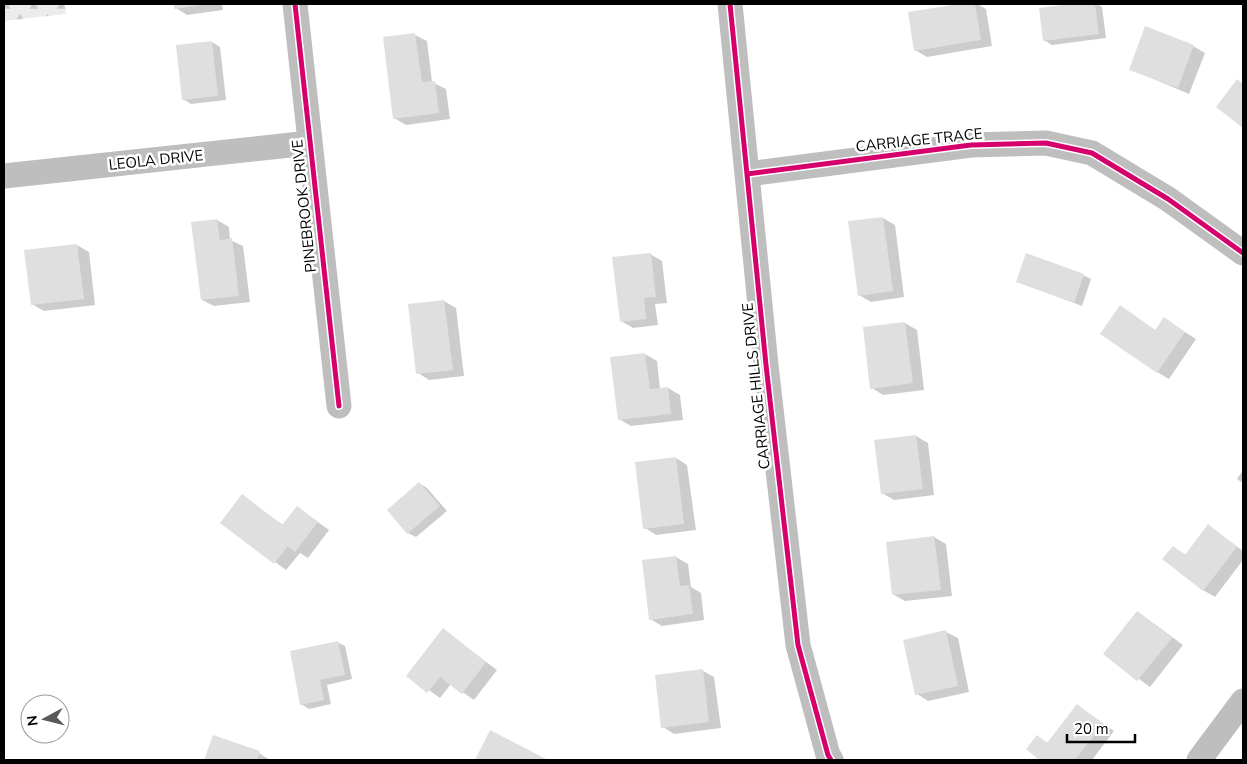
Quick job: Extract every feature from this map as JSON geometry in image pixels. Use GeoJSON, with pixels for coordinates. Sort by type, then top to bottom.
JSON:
{"type":"FeatureCollection","features":[{"type":"Feature","properties":{"kind":"street","name":"PINEBROOK DRIVE"},"geometry":{"type":"LineString","coordinates":[[295,4],[339,406]]}},
{"type":"Feature","properties":{"kind":"street","name":"CARRIAGE HILLS DRIVE"},"geometry":{"type":"LineString","coordinates":[[730,4],[766,365],[798,645],[825,759]]}},
{"type":"Feature","properties":{"kind":"street","name":"CARRIAGE TRACE"},"geometry":{"type":"LineString","coordinates":[[748,174],[971,145],[1046,143],[1092,153],[1168,199],[1243,253]]}},
{"type":"Feature","properties":{"kind":"street","name":"LEOLA DRIVE"},"geometry":{"type":"LineString","coordinates":[[4,176],[309,144]]}},
{"type":"Feature","properties":{"kind":"street"},"geometry":{"type":"LineString","coordinates":[[1199,760],[1243,701]]}},
{"type":"Feature","properties":{"kind":"green space"},"geometry":{"type":"Polygon","coordinates":[[[4,4],[65,4],[66,14],[4,21],[4,4]]]}},
{"type":"Feature","properties":{"kind":"building"},"geometry":{"type":"Polygon","coordinates":[[[174,4],[203,4],[203,5],[174,9],[174,4]]]}},
{"type":"Feature","properties":{"kind":"building"},"geometry":{"type":"Polygon","coordinates":[[[959,4],[975,4],[981,40],[914,51],[908,12],[959,4]]]}},
{"type":"Feature","properties":{"kind":"building"},"geometry":{"type":"Polygon","coordinates":[[[1071,4],[1095,4],[1099,34],[1043,41],[1039,8],[1071,4]]]}},
{"type":"Feature","properties":{"kind":"building"},"geometry":{"type":"Polygon","coordinates":[[[1145,26],[1194,45],[1178,88],[1129,70],[1145,26]]]}},
{"type":"Feature","properties":{"kind":"building"},"geometry":{"type":"Polygon","coordinates":[[[415,33],[422,82],[435,81],[439,113],[393,119],[383,37],[415,33]]]}},
{"type":"Feature","properties":{"kind":"building"},"geometry":{"type":"Polygon","coordinates":[[[212,41],[218,96],[182,100],[176,45],[212,41]]]}},
{"type":"Feature","properties":{"kind":"building"},"geometry":{"type":"Polygon","coordinates":[[[1237,79],[1243,84],[1243,128],[1216,107],[1237,79]]]}},
{"type":"Feature","properties":{"kind":"building"},"geometry":{"type":"Polygon","coordinates":[[[883,217],[893,291],[858,296],[848,221],[883,217]]]}},
{"type":"Feature","properties":{"kind":"building"},"geometry":{"type":"Polygon","coordinates":[[[217,219],[220,240],[232,238],[239,296],[201,300],[191,222],[217,219]]]}},
{"type":"Feature","properties":{"kind":"building"},"geometry":{"type":"Polygon","coordinates":[[[77,244],[84,299],[31,305],[24,250],[77,244]]]}},
{"type":"Feature","properties":{"kind":"building"},"geometry":{"type":"Polygon","coordinates":[[[651,253],[656,297],[644,298],[646,319],[620,322],[612,257],[651,253]]]}},
{"type":"Feature","properties":{"kind":"building"},"geometry":{"type":"Polygon","coordinates":[[[1026,253],[1084,274],[1074,303],[1016,282],[1026,253]]]}},
{"type":"Feature","properties":{"kind":"building"},"geometry":{"type":"Polygon","coordinates":[[[444,300],[453,370],[416,374],[408,304],[444,300]]]}},
{"type":"Feature","properties":{"kind":"building"},"geometry":{"type":"Polygon","coordinates":[[[1120,305],[1155,330],[1164,317],[1185,332],[1157,373],[1100,334],[1120,305]]]}},
{"type":"Feature","properties":{"kind":"building"},"geometry":{"type":"Polygon","coordinates":[[[905,322],[913,383],[870,389],[863,327],[905,322]]]}},
{"type":"Feature","properties":{"kind":"building"},"geometry":{"type":"Polygon","coordinates":[[[645,353],[650,389],[668,387],[671,414],[618,420],[610,357],[645,353]]]}},
{"type":"Feature","properties":{"kind":"building"},"geometry":{"type":"Polygon","coordinates":[[[916,435],[923,489],[881,494],[874,440],[916,435]]]}},
{"type":"Feature","properties":{"kind":"building"},"geometry":{"type":"Polygon","coordinates":[[[676,457],[684,524],[643,529],[635,462],[676,457]]]}},
{"type":"Feature","properties":{"kind":"building"},"geometry":{"type":"Polygon","coordinates":[[[419,482],[440,506],[407,534],[387,510],[419,482]]]}},
{"type":"Feature","properties":{"kind":"building"},"geometry":{"type":"Polygon","coordinates":[[[242,494],[282,525],[297,506],[318,522],[295,552],[288,546],[274,564],[220,523],[242,494]]]}},
{"type":"Feature","properties":{"kind":"building"},"geometry":{"type":"Polygon","coordinates":[[[1208,524],[1237,547],[1203,591],[1162,559],[1173,546],[1185,555],[1208,524]]]}},
{"type":"Feature","properties":{"kind":"building"},"geometry":{"type":"Polygon","coordinates":[[[934,536],[941,590],[892,595],[886,542],[934,536]]]}},
{"type":"Feature","properties":{"kind":"building"},"geometry":{"type":"Polygon","coordinates":[[[676,556],[680,586],[689,585],[693,614],[649,620],[642,560],[676,556]]]}},
{"type":"Feature","properties":{"kind":"building"},"geometry":{"type":"Polygon","coordinates":[[[1137,611],[1172,638],[1137,681],[1103,654],[1137,611]]]}},
{"type":"Feature","properties":{"kind":"building"},"geometry":{"type":"Polygon","coordinates":[[[443,628],[486,662],[462,694],[440,677],[427,693],[406,676],[443,628]]]}},
{"type":"Feature","properties":{"kind":"building"},"geometry":{"type":"Polygon","coordinates":[[[946,630],[958,686],[915,695],[903,640],[946,630]]]}},
{"type":"Feature","properties":{"kind":"building"},"geometry":{"type":"Polygon","coordinates":[[[338,641],[345,675],[320,680],[324,700],[300,705],[290,651],[338,641]]]}},
{"type":"Feature","properties":{"kind":"building"},"geometry":{"type":"Polygon","coordinates":[[[703,669],[709,722],[661,728],[655,675],[703,669]]]}},
{"type":"Feature","properties":{"kind":"building"},"geometry":{"type":"Polygon","coordinates":[[[1077,704],[1103,724],[1075,760],[1039,760],[1026,749],[1037,735],[1047,743],[1077,704]]]}},
{"type":"Feature","properties":{"kind":"building"},"geometry":{"type":"Polygon","coordinates":[[[490,730],[548,760],[475,760],[490,730]]]}},
{"type":"Feature","properties":{"kind":"building"},"geometry":{"type":"Polygon","coordinates":[[[213,735],[260,751],[257,760],[204,760],[213,735]]]}},
{"type":"Feature","properties":{"kind":"cycle path"},"geometry":{"type":"LineString","coordinates":[[295,4],[339,406]]}},
{"type":"Feature","properties":{"kind":"cycle path"},"geometry":{"type":"LineString","coordinates":[[730,4],[766,365],[798,645],[828,755],[831,760]]}},
{"type":"Feature","properties":{"kind":"cycle path"},"geometry":{"type":"LineString","coordinates":[[747,174],[971,145],[1046,143],[1092,153],[1168,199],[1243,253]]}}]}
